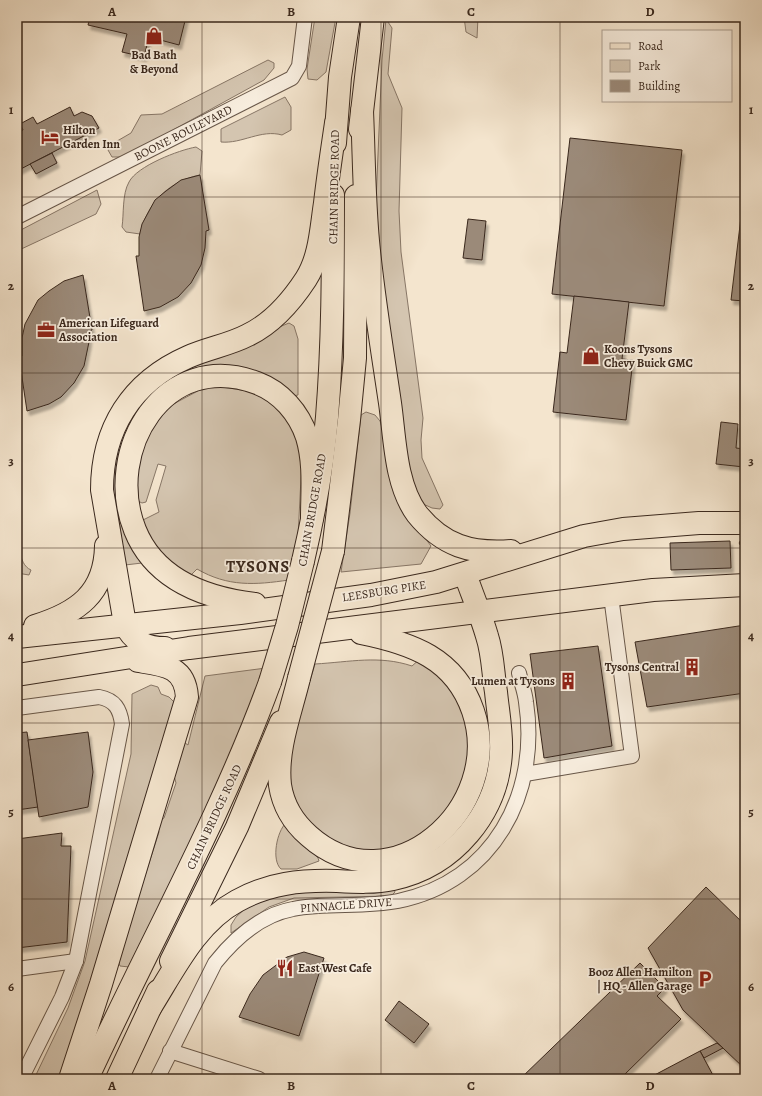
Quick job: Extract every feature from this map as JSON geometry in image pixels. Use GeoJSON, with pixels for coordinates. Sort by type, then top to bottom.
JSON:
{"type":"FeatureCollection","features":[{"type":"Feature","properties":{"kind":"main road","name":"CHAIN BRIDGE ROAD"},"geometry":{"type":"LineString","coordinates":[[87,1079],[223,800],[253,729],[270,682],[287,626],[312,518],[327,418],[332,325],[336,122],[340,77],[349,17]]}},
{"type":"Feature","properties":{"kind":"main road","name":"CHAIN BRIDGE ROAD"},"geometry":{"type":"LineString","coordinates":[[117,1079],[237,827],[299,678],[332,551],[350,420],[355,358],[357,180],[362,111],[373,17]]}},
{"type":"Feature","properties":{"kind":"main road"},"geometry":{"type":"LineString","coordinates":[[362,111],[368,240],[398,462],[404,487],[417,513],[428,525],[440,536],[462,547],[485,552],[544,548]]}},
{"type":"Feature","properties":{"kind":"main road"},"geometry":{"type":"LineString","coordinates":[[189,648],[147,646],[129,634],[125,624],[106,523],[102,490],[102,470],[105,452],[118,418],[130,401],[150,380],[188,357],[230,344],[266,324],[284,309],[307,278],[319,246],[336,122]]}},
{"type":"Feature","properties":{"kind":"main road"},"geometry":{"type":"LineString","coordinates":[[282,608],[240,603],[201,592],[174,579],[160,567],[147,552],[137,536],[130,518],[126,500],[125,481],[128,460],[141,426],[164,398],[175,389],[190,381],[204,377],[234,376],[265,386],[290,407],[299,420],[306,436],[312,456],[312,518]]}},
{"type":"Feature","properties":{"kind":"main road"},"geometry":{"type":"LineString","coordinates":[[17,632],[62,617],[76,609],[87,600],[95,590],[104,566],[106,523]]}},
{"type":"Feature","properties":{"kind":"main road","name":"LEESBURG PIKE"},"geometry":{"type":"LineString","coordinates":[[17,637],[282,608],[406,589],[465,574],[584,536],[623,529],[699,523],[745,523]]}},
{"type":"Feature","properties":{"kind":"main road"},"geometry":{"type":"LineString","coordinates":[[150,1008],[198,935],[213,918],[236,901],[257,891],[280,884],[304,881],[373,882],[410,875],[446,856],[461,843],[474,828],[492,796],[498,776],[501,752],[488,638],[465,574]]}},
{"type":"Feature","properties":{"kind":"main road"},"geometry":{"type":"LineString","coordinates":[[17,675],[189,648],[612,596],[702,586],[745,585]]}},
{"type":"Feature","properties":{"kind":"main road"},"geometry":{"type":"LineString","coordinates":[[299,678],[282,746],[279,766],[284,800],[291,815],[302,830],[315,842],[330,851],[347,857],[364,860],[381,860],[411,852],[433,839],[460,811],[469,795],[475,778],[479,759],[479,740],[476,721],[470,702],[461,685],[449,670],[418,649],[381,637],[338,630]]}},
{"type":"Feature","properties":{"kind":"main road"},"geometry":{"type":"LineString","coordinates":[[70,1079],[103,977],[187,697],[186,687],[176,671],[161,665],[121,659]]}},
{"type":"Feature","properties":{"kind":"street","name":"BOONE BOULEVARD"},"geometry":{"type":"LineString","coordinates":[[17,217],[292,78],[299,66],[305,17]]}},
{"type":"Feature","properties":{"kind":"street"},"geometry":{"type":"LineString","coordinates":[[525,774],[632,756],[612,596]]}},
{"type":"Feature","properties":{"kind":"street","name":"PINNACLE DRIVE"},"geometry":{"type":"LineString","coordinates":[[157,1079],[216,963],[228,947],[243,933],[274,915],[292,908],[372,905],[397,901],[427,892],[460,876],[493,844],[506,825],[516,806],[525,774],[528,728],[526,702],[519,673]]}},
{"type":"Feature","properties":{"kind":"street"},"geometry":{"type":"LineString","coordinates":[[17,708],[99,697],[108,699],[115,704],[120,712],[122,724],[120,741],[76,960],[62,997],[21,1079]]}},
{"type":"Feature","properties":{"kind":"street"},"geometry":{"type":"LineString","coordinates":[[17,969],[76,960]]}},
{"type":"Feature","properties":{"kind":"street"},"geometry":{"type":"LineString","coordinates":[[170,1052],[259,1079]]}},
{"type":"Feature","properties":{"kind":"green space"},"geometry":{"type":"Polygon","coordinates":[[[315,17],[336,17],[326,72],[317,80],[308,79],[307,69],[315,17]]]}},
{"type":"Feature","properties":{"kind":"green space"},"geometry":{"type":"Polygon","coordinates":[[[464,17],[478,17],[477,38],[466,32],[464,17]]]}},
{"type":"Feature","properties":{"kind":"green space"},"geometry":{"type":"Polygon","coordinates":[[[386,19],[392,28],[388,74],[402,108],[399,211],[401,252],[423,418],[421,440],[422,458],[443,505],[440,509],[432,508],[421,503],[408,470],[382,277],[376,202],[382,60],[386,19]]]}},
{"type":"Feature","properties":{"kind":"green space"},"geometry":{"type":"Polygon","coordinates":[[[268,60],[274,63],[274,68],[264,80],[124,157],[112,157],[108,150],[112,144],[131,133],[141,115],[162,114],[268,60]]]}},
{"type":"Feature","properties":{"kind":"green space"},"geometry":{"type":"Polygon","coordinates":[[[285,97],[291,107],[291,130],[282,135],[267,134],[236,141],[221,142],[221,129],[285,97]]]}},
{"type":"Feature","properties":{"kind":"green space"},"geometry":{"type":"Polygon","coordinates":[[[196,147],[202,151],[200,175],[179,182],[161,195],[148,213],[140,234],[126,232],[122,227],[124,198],[129,182],[133,176],[140,170],[169,155],[196,147]]]}},
{"type":"Feature","properties":{"kind":"green space"},"geometry":{"type":"Polygon","coordinates":[[[97,190],[101,204],[96,214],[17,251],[17,232],[97,190]]]}},
{"type":"Feature","properties":{"kind":"green space"},"geometry":{"type":"Polygon","coordinates":[[[289,323],[294,326],[298,339],[298,395],[293,396],[221,367],[130,436],[142,563],[125,565],[115,490],[115,474],[118,455],[125,436],[147,392],[176,369],[289,323]]]}},
{"type":"Feature","properties":{"kind":"green space"},"geometry":{"type":"Polygon","coordinates":[[[209,385],[261,393],[293,424],[302,458],[298,537],[289,580],[265,583],[231,582],[208,575],[197,569],[190,576],[166,560],[154,548],[141,521],[159,512],[156,500],[166,466],[158,464],[146,502],[142,503],[138,501],[137,462],[142,443],[166,408],[209,385]]]}},
{"type":"Feature","properties":{"kind":"green space"},"geometry":{"type":"Polygon","coordinates":[[[366,412],[375,415],[380,421],[410,518],[431,546],[421,564],[341,572],[350,513],[361,415],[366,412]]]}},
{"type":"Feature","properties":{"kind":"green space"},"geometry":{"type":"Polygon","coordinates":[[[17,526],[21,557],[26,567],[31,570],[29,575],[17,573],[17,526]]]}},
{"type":"Feature","properties":{"kind":"green space"},"geometry":{"type":"Polygon","coordinates":[[[421,658],[438,669],[463,706],[472,766],[453,813],[399,851],[346,851],[311,828],[291,795],[288,774],[293,739],[315,664],[376,660],[412,666],[421,658]]]}},
{"type":"Feature","properties":{"kind":"green space"},"geometry":{"type":"Polygon","coordinates":[[[266,668],[251,711],[134,962],[129,967],[120,966],[118,960],[159,832],[156,823],[164,818],[176,783],[173,772],[182,741],[188,745],[205,676],[266,668]]]}},
{"type":"Feature","properties":{"kind":"green space"},"geometry":{"type":"Polygon","coordinates":[[[151,685],[158,687],[161,694],[169,697],[175,703],[63,1079],[34,1079],[68,1008],[85,961],[131,754],[132,694],[151,685]]]}},
{"type":"Feature","properties":{"kind":"green space"},"geometry":{"type":"Polygon","coordinates":[[[286,823],[318,858],[319,861],[297,869],[281,869],[276,859],[276,846],[280,832],[286,823]]]}},
{"type":"Feature","properties":{"kind":"green space"},"geometry":{"type":"Polygon","coordinates":[[[393,886],[395,892],[391,896],[294,898],[269,907],[231,933],[231,925],[236,917],[247,907],[271,894],[393,886]]]}},
{"type":"Feature","properties":{"kind":"building","name":"Bad Bath & Beyond"},"geometry":{"type":"Polygon","coordinates":[[[90,17],[186,17],[179,45],[149,37],[144,57],[122,52],[127,34],[88,25],[90,17]]]}},
{"type":"Feature","properties":{"kind":"building","name":"Hilton Garden Inn"},"geometry":{"type":"Polygon","coordinates":[[[70,107],[74,116],[82,112],[92,116],[99,128],[17,171],[17,150],[21,148],[17,140],[17,133],[23,130],[20,124],[33,117],[37,124],[70,107]]]}},
{"type":"Feature","properties":{"kind":"building"},"geometry":{"type":"Polygon","coordinates":[[[570,138],[682,150],[664,306],[552,294],[570,138]]]}},
{"type":"Feature","properties":{"kind":"building"},"geometry":{"type":"Polygon","coordinates":[[[52,153],[57,163],[36,174],[30,164],[52,153]]]}},
{"type":"Feature","properties":{"kind":"building"},"geometry":{"type":"Polygon","coordinates":[[[200,175],[209,230],[206,231],[205,248],[201,265],[191,283],[178,297],[160,307],[144,311],[136,256],[139,256],[139,237],[142,224],[155,200],[181,180],[200,175]]]}},
{"type":"Feature","properties":{"kind":"building"},"geometry":{"type":"Polygon","coordinates":[[[745,184],[745,301],[731,300],[745,184]]]}},
{"type":"Feature","properties":{"kind":"building"},"geometry":{"type":"Polygon","coordinates":[[[468,219],[486,221],[482,260],[463,258],[468,219]]]}},
{"type":"Feature","properties":{"kind":"building"},"geometry":{"type":"Polygon","coordinates":[[[83,275],[92,330],[89,331],[89,342],[84,366],[74,383],[61,397],[49,404],[27,411],[19,357],[22,356],[22,338],[25,324],[38,300],[64,281],[83,275]]]}},
{"type":"Feature","properties":{"kind":"building","name":"Koons Tysons Chevy Buick GMC"},"geometry":{"type":"Polygon","coordinates":[[[574,296],[629,302],[622,359],[633,360],[626,420],[553,412],[560,352],[567,353],[574,296]]]}},
{"type":"Feature","properties":{"kind":"building"},"geometry":{"type":"Polygon","coordinates":[[[721,422],[738,424],[736,448],[745,449],[744,467],[716,464],[721,422]]]}},
{"type":"Feature","properties":{"kind":"building"},"geometry":{"type":"Polygon","coordinates":[[[730,541],[731,568],[671,570],[670,543],[730,541]]]}},
{"type":"Feature","properties":{"kind":"building","name":"Tysons Central"},"geometry":{"type":"Polygon","coordinates":[[[745,625],[745,693],[647,707],[635,642],[745,625]]]}},
{"type":"Feature","properties":{"kind":"building","name":"Lumen at Tysons"},"geometry":{"type":"Polygon","coordinates":[[[598,646],[612,746],[544,758],[530,654],[598,646]]]}},
{"type":"Feature","properties":{"kind":"building"},"geometry":{"type":"Polygon","coordinates":[[[27,732],[38,807],[17,810],[17,733],[27,732]]]}},
{"type":"Feature","properties":{"kind":"building"},"geometry":{"type":"Polygon","coordinates":[[[88,732],[93,772],[88,807],[39,817],[28,740],[88,732]]]}},
{"type":"Feature","properties":{"kind":"building"},"geometry":{"type":"Polygon","coordinates":[[[62,833],[61,846],[71,846],[67,942],[17,948],[17,839],[62,833]]]}},
{"type":"Feature","properties":{"kind":"building","name":"Booz Allen Hamilton | HQ - Allen Garage"},"geometry":{"type":"Polygon","coordinates":[[[706,887],[745,925],[745,1069],[683,1010],[648,948],[706,887]]]}},
{"type":"Feature","properties":{"kind":"building"},"geometry":{"type":"Polygon","coordinates":[[[304,952],[324,958],[299,1036],[239,1017],[250,994],[263,975],[287,957],[304,952]]]}},
{"type":"Feature","properties":{"kind":"building"},"geometry":{"type":"Polygon","coordinates":[[[640,963],[665,988],[657,996],[681,1019],[620,1079],[520,1079],[640,963]]]}},
{"type":"Feature","properties":{"kind":"building"},"geometry":{"type":"Polygon","coordinates":[[[399,1001],[429,1024],[414,1043],[385,1020],[399,1001]]]}},
{"type":"Feature","properties":{"kind":"building"},"geometry":{"type":"Polygon","coordinates":[[[717,1043],[723,1048],[704,1058],[700,1051],[717,1043]]]}},
{"type":"Feature","properties":{"kind":"building"},"geometry":{"type":"Polygon","coordinates":[[[700,1051],[715,1079],[647,1079],[700,1051]]]}},
{"type":"Feature","properties":{"kind":"place","name":"Bad Bath & Beyond"},"geometry":{"type":"Point","coordinates":[154,36]}},
{"type":"Feature","properties":{"kind":"place","name":"Hilton Garden Inn"},"geometry":{"type":"Point","coordinates":[50,137]}},
{"type":"Feature","properties":{"kind":"place","name":"American Lifeguard Association"},"geometry":{"type":"Point","coordinates":[46,330]}},
{"type":"Feature","properties":{"kind":"place","name":"Koons Tysons Chevy Buick GMC"},"geometry":{"type":"Point","coordinates":[591,356]}},
{"type":"Feature","properties":{"kind":"place","name":"Tysons Central"},"geometry":{"type":"Point","coordinates":[692,667]}},
{"type":"Feature","properties":{"kind":"place","name":"Lumen at Tysons"},"geometry":{"type":"Point","coordinates":[568,681]}},
{"type":"Feature","properties":{"kind":"place","name":"East West Cafe"},"geometry":{"type":"Point","coordinates":[285,968]}},
{"type":"Feature","properties":{"kind":"place","name":"Booz Allen Hamilton | HQ - Allen Garage"},"geometry":{"type":"Point","coordinates":[705,979]}},
{"type":"Feature","properties":{"kind":"district","name":"TYSONS"},"geometry":{"type":"Point","coordinates":[258,567]}}]}
